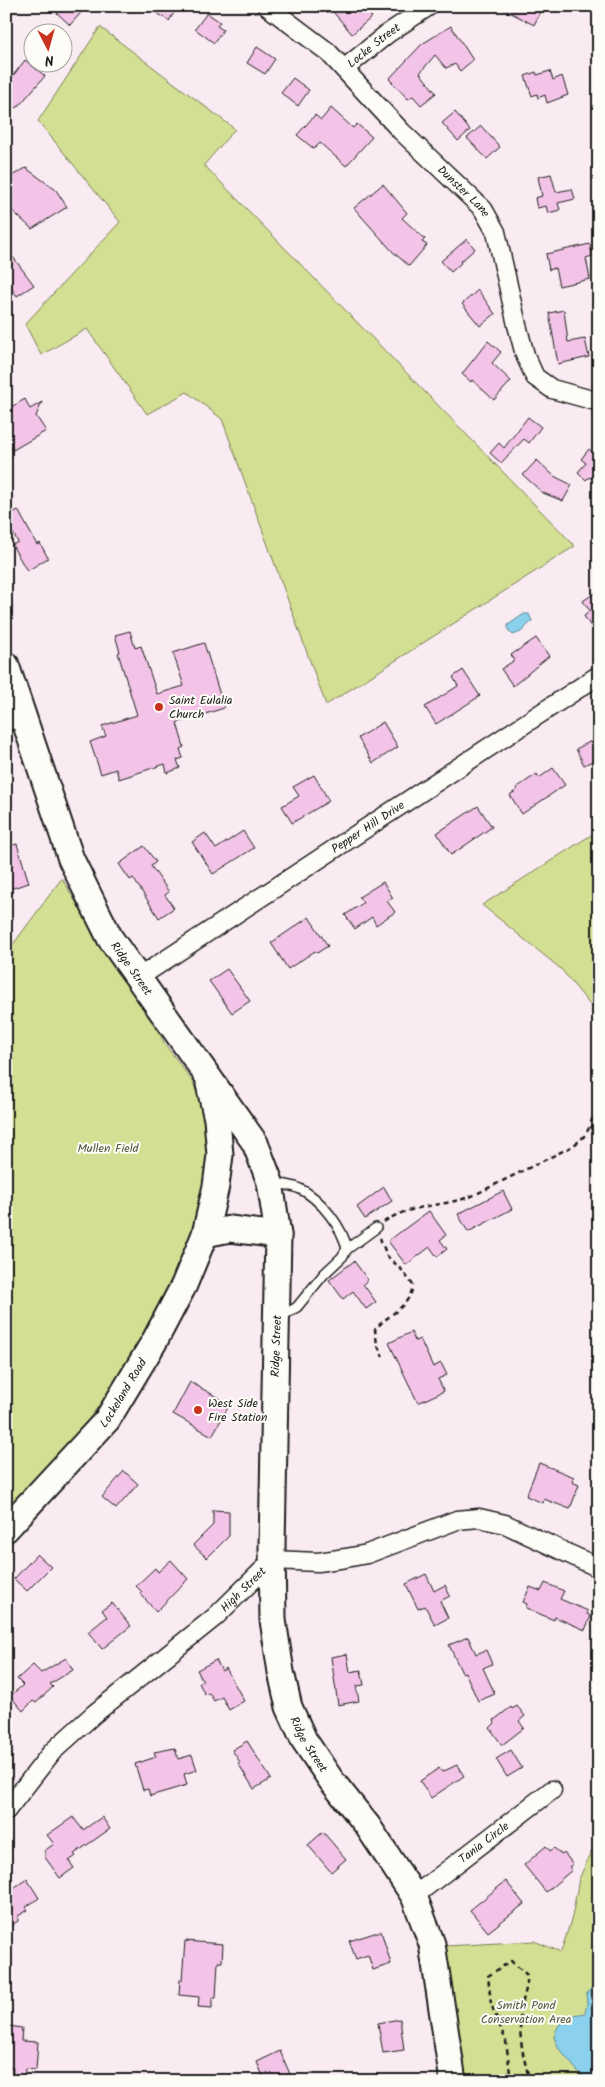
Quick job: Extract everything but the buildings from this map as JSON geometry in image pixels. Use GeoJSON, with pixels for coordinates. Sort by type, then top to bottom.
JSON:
{"type":"FeatureCollection","features":[{"type":"Feature","properties":{"kind":"street","name":"Dunster Lane"},"geometry":{"type":"LineString","coordinates":[[267,6],[328,52],[401,131],[483,209],[496,232],[516,326],[525,355],[535,377],[552,389],[599,402]]}},
{"type":"Feature","properties":{"kind":"street","name":"Locke Street"},"geometry":{"type":"LineString","coordinates":[[344,69],[387,34],[429,6]]}},
{"type":"Feature","properties":{"kind":"street","name":"Ridge Street"},"geometry":{"type":"LineString","coordinates":[[6,666],[14,719],[71,859],[110,938],[256,1143],[270,1182],[278,1235],[273,1620],[281,1672],[289,1706],[304,1740],[367,1825],[414,1896],[432,1944],[453,2081]]}},
{"type":"Feature","properties":{"kind":"street","name":"Pepper Hill Drive"},"geometry":{"type":"LineString","coordinates":[[138,978],[599,674]]}},
{"type":"Feature","properties":{"kind":"street","name":"Lockeland Road"},"geometry":{"type":"LineString","coordinates":[[6,1529],[107,1420],[154,1342],[184,1285],[205,1234],[216,1186],[220,1155],[217,1118],[206,1072]]}},
{"type":"Feature","properties":{"kind":"street"},"geometry":{"type":"LineString","coordinates":[[205,1234],[230,1229],[278,1235]]}},
{"type":"Feature","properties":{"kind":"street","name":"High Street"},"geometry":{"type":"LineString","coordinates":[[6,1811],[52,1752],[94,1714],[215,1617],[273,1560],[318,1562],[367,1554],[448,1523],[479,1518],[498,1521],[599,1568]]}},
{"type":"Feature","properties":{"kind":"street","name":"Tania Circle"},"geometry":{"type":"LineString","coordinates":[[414,1896],[552,1790]]}},
{"type":"Feature","properties":{"kind":"lane"},"geometry":{"type":"LineString","coordinates":[[270,1182],[298,1188],[308,1193],[338,1224],[346,1239],[348,1249]]}},
{"type":"Feature","properties":{"kind":"lane"},"geometry":{"type":"LineString","coordinates":[[277,1320],[303,1301],[324,1274],[348,1249],[376,1228]]}},
{"type":"Feature","properties":{"kind":"path"},"geometry":{"type":"LineString","coordinates":[[383,1357],[377,1344],[375,1330],[406,1304],[412,1294],[413,1285],[401,1269],[387,1256],[376,1228],[407,1210],[458,1202],[571,1147],[588,1132],[599,1101]]}},
{"type":"Feature","properties":{"kind":"path"},"geometry":{"type":"LineString","coordinates":[[590,1125],[599,1138]]}},
{"type":"Feature","properties":{"kind":"path"},"geometry":{"type":"LineString","coordinates":[[511,2081],[506,2041],[491,2004],[488,1976],[511,1961],[527,1975],[528,1986],[521,2008],[521,2048],[530,2081]]}},
{"type":"Feature","properties":{"kind":"green space"},"geometry":{"type":"Polygon","coordinates":[[[100,27],[235,129],[204,165],[575,546],[326,705],[222,419],[187,392],[147,414],[87,329],[41,355],[25,324],[120,222],[38,121],[100,27]]]}},
{"type":"Feature","properties":{"kind":"green space"},"geometry":{"type":"Polygon","coordinates":[[[599,830],[599,1016],[561,969],[482,905],[599,830]]]}},
{"type":"Feature","properties":{"kind":"green space","name":"Mullen Field"},"geometry":{"type":"Polygon","coordinates":[[[62,878],[116,972],[147,1010],[165,1044],[193,1082],[213,1136],[202,1209],[174,1283],[131,1362],[89,1419],[40,1477],[6,1509],[6,954],[62,878]]]}},
{"type":"Feature","properties":{"kind":"green space","name":"Smith Pond Conservation Area"},"geometry":{"type":"Polygon","coordinates":[[[599,1840],[599,2081],[466,2081],[446,1946],[534,1941],[561,1952],[572,1917],[579,1879],[595,1844],[599,1840]]]}},
{"type":"Feature","properties":{"kind":"water"},"geometry":{"type":"Polygon","coordinates":[[[524,614],[529,614],[532,621],[521,632],[513,635],[508,630],[508,625],[524,614]]]}},
{"type":"Feature","properties":{"kind":"water"},"geometry":{"type":"Polygon","coordinates":[[[599,1983],[599,2081],[586,2081],[559,2049],[554,2037],[561,2022],[573,2015],[585,2013],[587,2004],[586,1994],[595,1984],[599,1983]]]}},
{"type":"Feature","properties":{"kind":"place","name":"Saint Eulalia Church"},"geometry":{"type":"Point","coordinates":[159,707]}},
{"type":"Feature","properties":{"kind":"place","name":"West Side Fire Station"},"geometry":{"type":"Point","coordinates":[198,1410]}}]}
